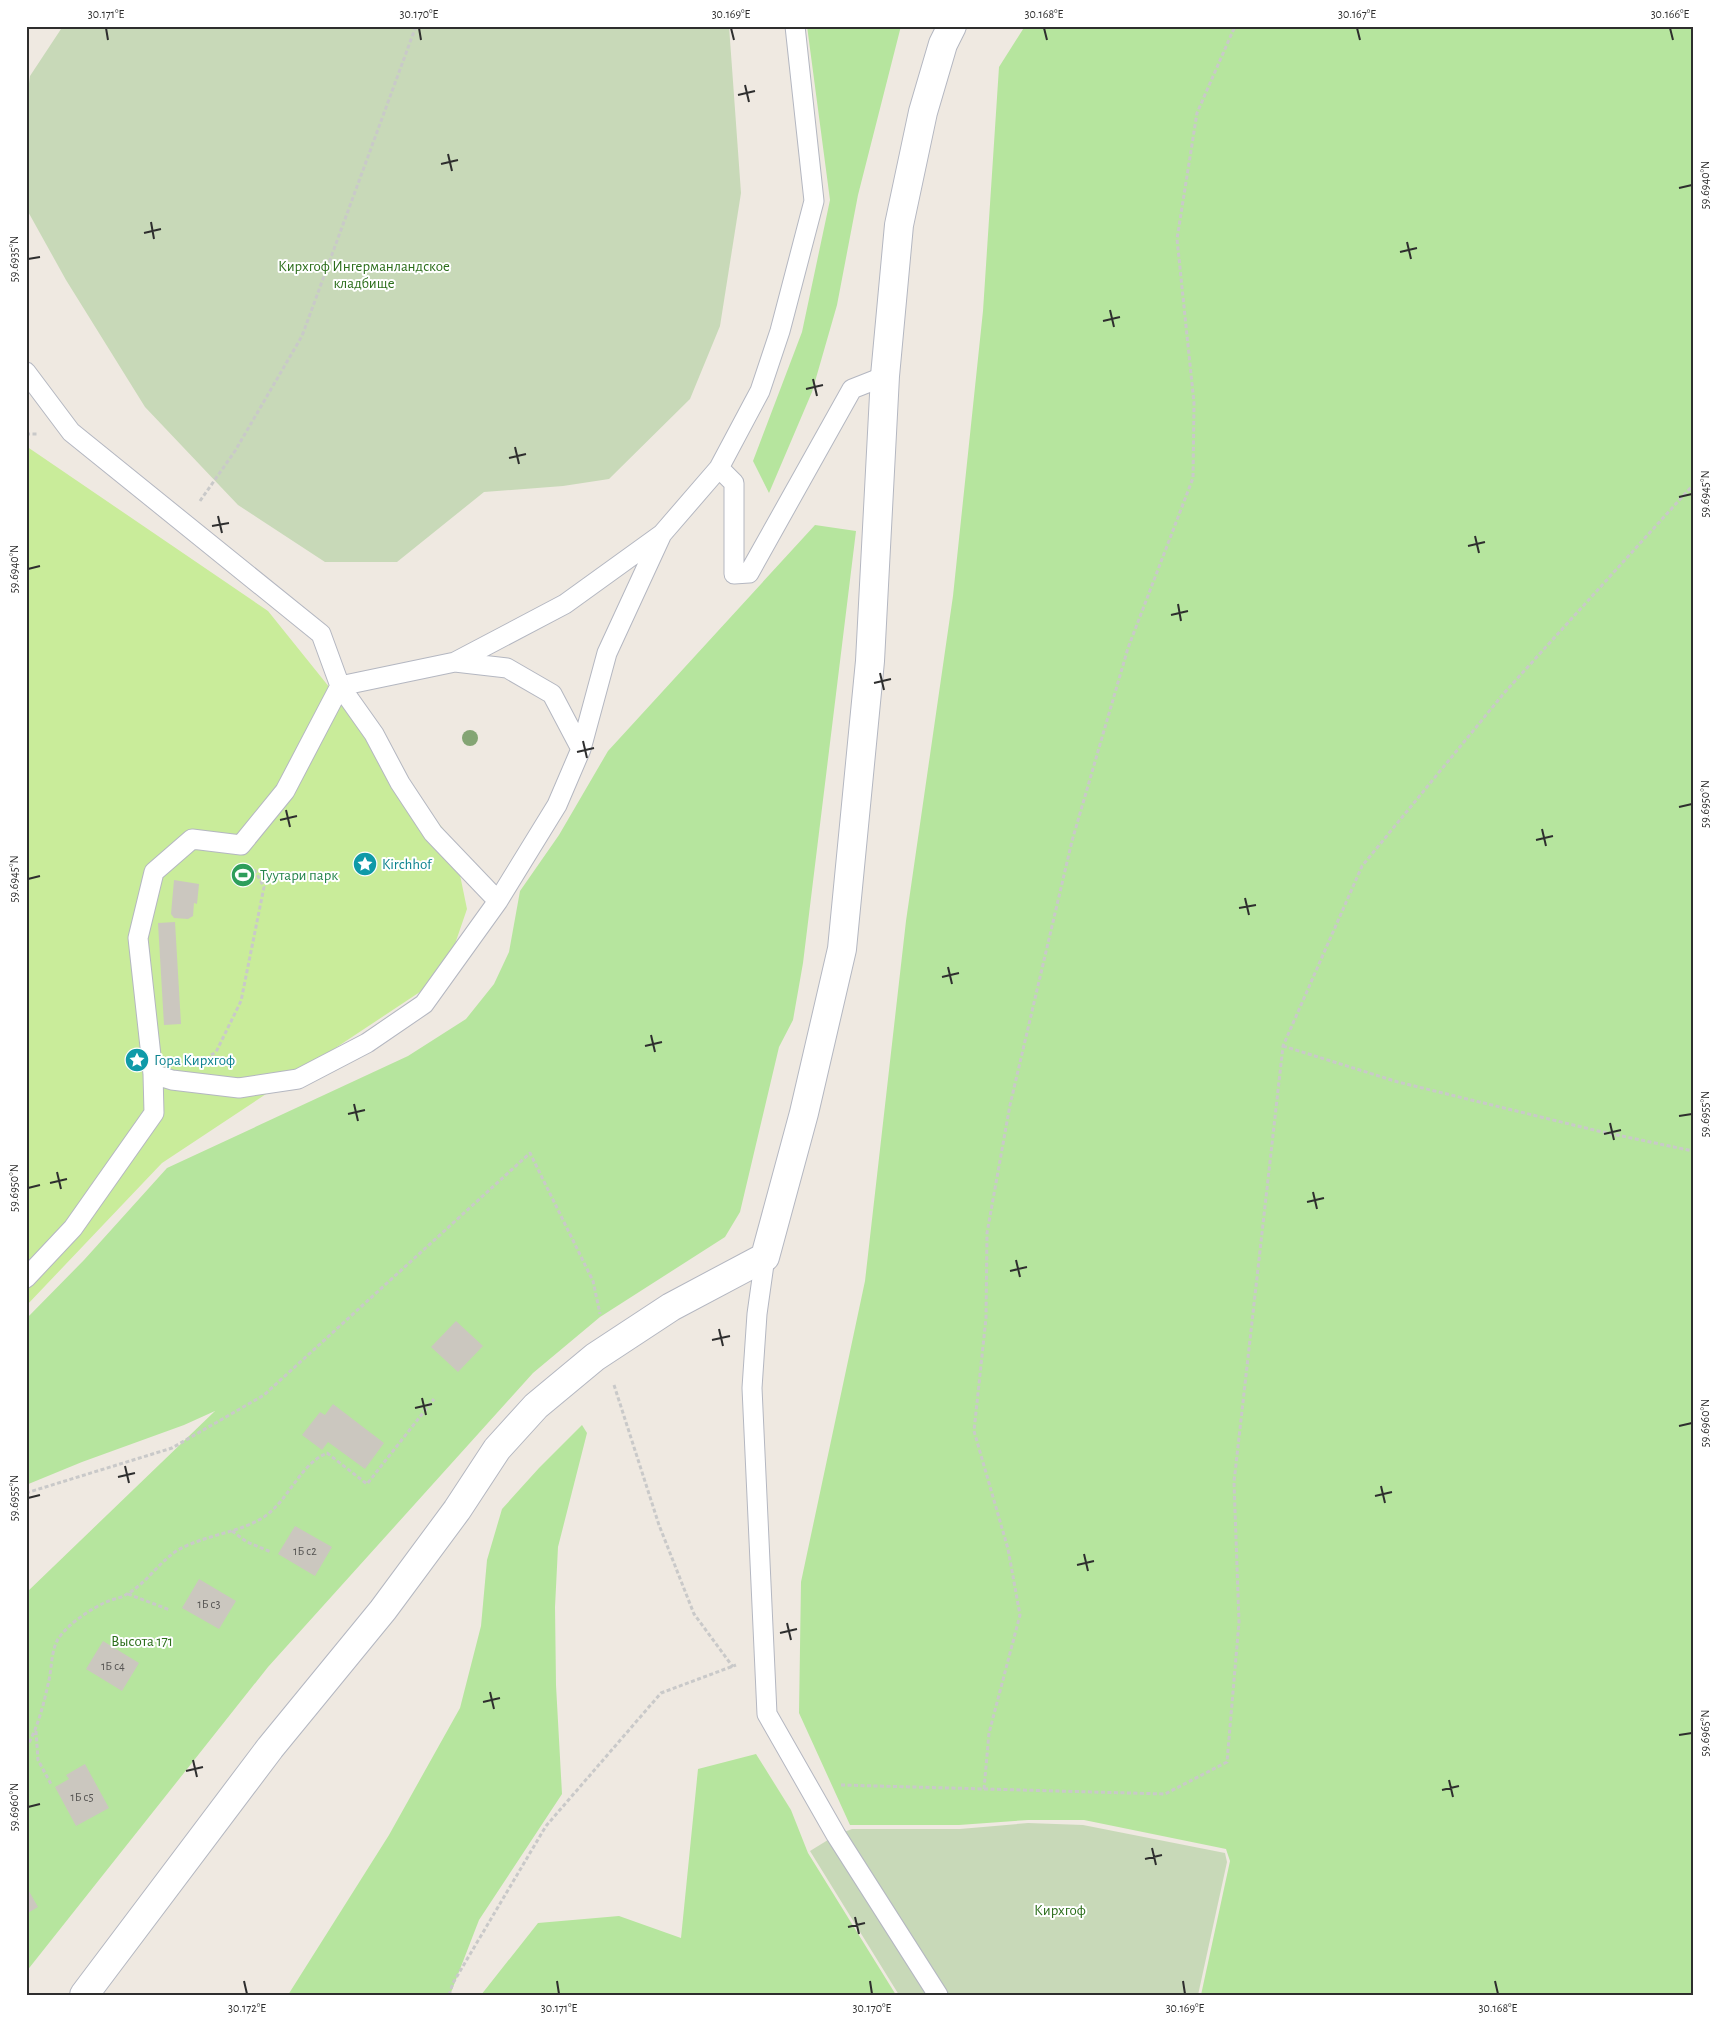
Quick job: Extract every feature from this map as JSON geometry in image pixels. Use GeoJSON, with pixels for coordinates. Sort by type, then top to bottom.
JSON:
{"type":"FeatureCollection","features":[{"type":"Feature","properties":{"kind":"street"},"geometry":{"type":"LineString","coordinates":[[84,1995],[270,1748],[383,1610],[457,1510],[497,1449],[536,1406],[603,1352],[671,1307],[765,1258],[804,1113],[842,949],[870,661],[885,376],[901,216],[923,112],[943,44],[952,26]]}},
{"type":"Feature","properties":{"kind":"lane"},"geometry":{"type":"LineString","coordinates":[[340,686],[455,662],[564,604],[662,534],[719,468],[760,391],[780,331],[814,201],[795,26]]}},
{"type":"Feature","properties":{"kind":"lane"},"geometry":{"type":"LineString","coordinates":[[26,372],[71,432],[321,634],[340,686],[374,734],[400,783],[433,833],[498,901]]}},
{"type":"Feature","properties":{"kind":"lane"},"geometry":{"type":"LineString","coordinates":[[719,468],[734,483],[734,574],[749,573],[852,389],[885,376]]}},
{"type":"Feature","properties":{"kind":"lane"},"geometry":{"type":"LineString","coordinates":[[153,1074],[172,1080],[239,1088],[298,1079],[367,1043],[424,1004],[498,901],[557,805],[581,749],[607,653],[662,534]]}},
{"type":"Feature","properties":{"kind":"lane"},"geometry":{"type":"LineString","coordinates":[[455,662],[507,668],[552,694],[581,749]]}},
{"type":"Feature","properties":{"kind":"lane"},"geometry":{"type":"LineString","coordinates":[[26,1278],[73,1228],[154,1113],[153,1074],[138,938],[154,872],[192,839],[241,845],[285,791],[340,686]]}},
{"type":"Feature","properties":{"kind":"lane"},"geometry":{"type":"LineString","coordinates":[[765,1258],[757,1314],[752,1388],[767,1714],[836,1835],[938,1995]]}},
{"type":"Feature","properties":{"kind":"path"},"geometry":{"type":"LineString","coordinates":[[185,523],[235,451],[302,336],[416,26]]}},
{"type":"Feature","properties":{"kind":"path"},"geometry":{"type":"LineString","coordinates":[[984,1789],[989,1733],[1020,1615],[1008,1549],[974,1431],[986,1318],[987,1233],[1010,1105],[1072,841],[1128,648],[1193,478],[1194,403],[1177,239],[1197,113],[1236,26]]}},
{"type":"Feature","properties":{"kind":"path"},"geometry":{"type":"LineString","coordinates":[[807,1784],[1165,1794],[1227,1762],[1239,1622],[1234,1482],[1283,1046],[1362,866],[1505,692],[1693,486]]}},
{"type":"Feature","properties":{"kind":"path"},"geometry":{"type":"LineString","coordinates":[[172,1080],[216,1052],[241,1001],[264,887],[241,845]]}},
{"type":"Feature","properties":{"kind":"path"},"geometry":{"type":"LineString","coordinates":[[1283,1046],[1398,1082],[1598,1131],[1693,1151]]}},
{"type":"Feature","properties":{"kind":"path"},"geometry":{"type":"LineString","coordinates":[[26,1493],[172,1448],[264,1396],[530,1153],[593,1281],[600,1317]]}},
{"type":"Feature","properties":{"kind":"path"},"geometry":{"type":"LineString","coordinates":[[603,1352],[659,1524],[694,1614],[734,1668]]}},
{"type":"Feature","properties":{"kind":"path"},"geometry":{"type":"LineString","coordinates":[[26,1748],[36,1730],[49,1679],[51,1658],[58,1639],[73,1623],[105,1602],[128,1594],[183,1546],[242,1528],[265,1516],[284,1498],[316,1457],[327,1453],[367,1484],[434,1399]]}},
{"type":"Feature","properties":{"kind":"path"},"geometry":{"type":"LineString","coordinates":[[231,1531],[247,1542],[271,1552]]}},
{"type":"Feature","properties":{"kind":"path"},"geometry":{"type":"LineString","coordinates":[[128,1594],[170,1610]]}},
{"type":"Feature","properties":{"kind":"path"},"geometry":{"type":"LineString","coordinates":[[450,1995],[453,1983],[546,1826],[661,1693],[765,1654]]}},
{"type":"Feature","properties":{"kind":"path"},"geometry":{"type":"LineString","coordinates":[[36,1730],[38,1760],[51,1784]]}},
{"type":"Feature","properties":{"kind":"green space","name":"Кирхгоф Ингерманландское кладбище"},"geometry":{"type":"Polygon","coordinates":[[[63,26],[729,26],[741,193],[720,326],[690,399],[609,479],[563,486],[484,492],[397,562],[325,562],[238,505],[145,407],[66,280],[26,208],[26,106],[30,76],[63,26]]]}},
{"type":"Feature","properties":{"kind":"green space"},"geometry":{"type":"Polygon","coordinates":[[[807,26],[901,26],[858,195],[837,305],[812,392],[769,493],[753,461],[802,332],[830,200],[807,26]]]}},
{"type":"Feature","properties":{"kind":"green space"},"geometry":{"type":"Polygon","coordinates":[[[1025,26],[1693,26],[1693,1995],[1201,1995],[1230,1861],[1226,1849],[1084,1820],[1028,1820],[959,1825],[850,1825],[799,1713],[801,1582],[865,1281],[906,921],[953,596],[983,311],[999,67],[1025,26]]]}},
{"type":"Feature","properties":{"kind":"green space","name":"Туутари парк"},"geometry":{"type":"Polygon","coordinates":[[[26,446],[268,611],[453,841],[467,909],[444,976],[162,1163],[26,1306],[26,446]]]}},
{"type":"Feature","properties":{"kind":"green space","name":"Высота 171"},"geometry":{"type":"Polygon","coordinates":[[[815,525],[856,531],[803,963],[793,1020],[779,1047],[740,1212],[725,1237],[600,1317],[533,1373],[268,1667],[26,1972],[26,1593],[215,1411],[184,1425],[82,1462],[26,1485],[26,1319],[84,1260],[167,1168],[408,1056],[466,1019],[494,984],[509,952],[520,891],[559,835],[608,751],[815,525]]]}},
{"type":"Feature","properties":{"kind":"green space"},"geometry":{"type":"Polygon","coordinates":[[[582,1425],[587,1433],[558,1547],[555,1607],[556,1685],[562,1794],[479,1920],[450,1995],[288,1995],[389,1835],[460,1708],[481,1626],[487,1560],[502,1509],[582,1425]]]}},
{"type":"Feature","properties":{"kind":"green space"},"geometry":{"type":"Polygon","coordinates":[[[756,1754],[791,1810],[808,1853],[896,1995],[481,1995],[538,1923],[619,1916],[681,1938],[698,1769],[756,1754]]]}},
{"type":"Feature","properties":{"kind":"green space","name":"Кирхгоф"},"geometry":{"type":"Polygon","coordinates":[[[1028,1823],[1083,1825],[1225,1853],[1227,1862],[1198,1995],[899,1995],[810,1851],[836,1835],[852,1829],[960,1829],[1028,1823]]]}},
{"type":"Feature","properties":{"kind":"building"},"geometry":{"type":"Polygon","coordinates":[[[174,880],[199,884],[197,904],[194,903],[193,916],[188,919],[174,918],[171,914],[174,880]]]}},
{"type":"Feature","properties":{"kind":"building"},"geometry":{"type":"Polygon","coordinates":[[[175,922],[181,1024],[164,1025],[158,923],[175,922]]]}},
{"type":"Feature","properties":{"kind":"building"},"geometry":{"type":"Polygon","coordinates":[[[456,1321],[483,1346],[458,1372],[431,1347],[456,1321]]]}},
{"type":"Feature","properties":{"kind":"building"},"geometry":{"type":"Polygon","coordinates":[[[333,1404],[384,1443],[365,1469],[328,1442],[322,1450],[302,1435],[320,1412],[325,1415],[333,1404]]]}},
{"type":"Feature","properties":{"kind":"building"},"geometry":{"type":"Polygon","coordinates":[[[295,1526],[332,1547],[315,1576],[278,1554],[295,1526]]]}},
{"type":"Feature","properties":{"kind":"building"},"geometry":{"type":"Polygon","coordinates":[[[199,1579],[236,1601],[219,1629],[182,1608],[199,1579]]]}},
{"type":"Feature","properties":{"kind":"building"},"geometry":{"type":"Polygon","coordinates":[[[103,1641],[139,1663],[122,1691],[86,1669],[103,1641]]]}},
{"type":"Feature","properties":{"kind":"building"},"geometry":{"type":"Polygon","coordinates":[[[85,1764],[109,1808],[76,1826],[55,1787],[69,1779],[66,1775],[85,1764]]]}},
{"type":"Feature","properties":{"kind":"building"},"geometry":{"type":"Polygon","coordinates":[[[26,1886],[38,1907],[26,1914],[26,1886]]]}},
{"type":"Feature","properties":{"kind":"place","name":"Kirchhof"},"geometry":{"type":"Point","coordinates":[365,864]}},
{"type":"Feature","properties":{"kind":"place","name":"Туутари парк"},"geometry":{"type":"Point","coordinates":[243,875]}},
{"type":"Feature","properties":{"kind":"place","name":"Гора Кирхгоф"},"geometry":{"type":"Point","coordinates":[137,1060]}}]}
